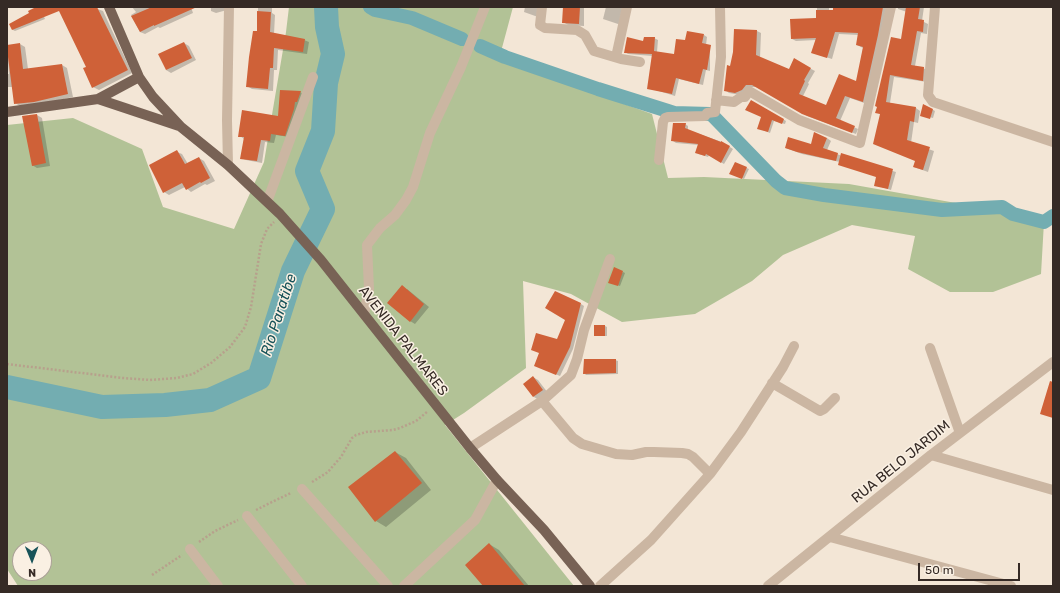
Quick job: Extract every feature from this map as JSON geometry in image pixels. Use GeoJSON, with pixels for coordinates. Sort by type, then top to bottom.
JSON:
{"type":"FeatureCollection","features":[{"type":"Feature","properties":{"kind":"main road"},"geometry":{"type":"LineString","coordinates":[[109,7],[139,77],[153,97],[181,127]]}},
{"type":"Feature","properties":{"kind":"main road"},"geometry":{"type":"LineString","coordinates":[[7,112],[98,99],[139,77]]}},
{"type":"Feature","properties":{"kind":"main road"},"geometry":{"type":"LineString","coordinates":[[98,99],[181,127]]}},
{"type":"Feature","properties":{"kind":"main road","name":"AVENIDA PALMARES"},"geometry":{"type":"LineString","coordinates":[[181,127],[228,165],[280,214],[316,254],[470,448],[497,480],[544,530],[590,586]]}},
{"type":"Feature","properties":{"kind":"street"},"geometry":{"type":"LineString","coordinates":[[228,165],[227,120],[229,7]]}},
{"type":"Feature","properties":{"kind":"street"},"geometry":{"type":"LineString","coordinates":[[364,315],[369,290],[367,245],[380,228],[395,215],[410,193],[430,133],[461,68],[485,7]]}},
{"type":"Feature","properties":{"kind":"street"},"geometry":{"type":"LineString","coordinates":[[542,7],[540,25],[550,28],[577,30],[585,35],[594,51],[640,62]]}},
{"type":"Feature","properties":{"kind":"street"},"geometry":{"type":"LineString","coordinates":[[616,57],[627,7]]}},
{"type":"Feature","properties":{"kind":"street"},"geometry":{"type":"LineString","coordinates":[[659,160],[663,122],[665,118],[710,114],[716,100],[721,57],[720,7]]}},
{"type":"Feature","properties":{"kind":"street"},"geometry":{"type":"LineString","coordinates":[[716,100],[734,102],[741,97],[746,97],[749,91],[799,120],[860,143],[891,7]]}},
{"type":"Feature","properties":{"kind":"street"},"geometry":{"type":"LineString","coordinates":[[935,7],[928,95],[933,102],[1053,142]]}},
{"type":"Feature","properties":{"kind":"street"},"geometry":{"type":"LineString","coordinates":[[267,202],[313,77]]}},
{"type":"Feature","properties":{"kind":"street"},"geometry":{"type":"LineString","coordinates":[[470,448],[542,401],[571,375],[577,359],[584,330],[610,259]]}},
{"type":"Feature","properties":{"kind":"street"},"geometry":{"type":"LineString","coordinates":[[600,586],[651,540],[710,474],[741,432],[794,346]]}},
{"type":"Feature","properties":{"kind":"street"},"geometry":{"type":"LineString","coordinates":[[930,348],[960,433]]}},
{"type":"Feature","properties":{"kind":"street","name":"RUA BELO JARDIM"},"geometry":{"type":"LineString","coordinates":[[768,586],[932,455],[1053,362]]}},
{"type":"Feature","properties":{"kind":"street"},"geometry":{"type":"LineString","coordinates":[[772,383],[820,411],[835,398]]}},
{"type":"Feature","properties":{"kind":"street"},"geometry":{"type":"LineString","coordinates":[[542,401],[573,438],[582,444],[616,454],[632,455],[646,452],[688,454],[710,474]]}},
{"type":"Feature","properties":{"kind":"street"},"geometry":{"type":"LineString","coordinates":[[932,455],[1053,490]]}},
{"type":"Feature","properties":{"kind":"street"},"geometry":{"type":"LineString","coordinates":[[404,586],[475,520],[497,480]]}},
{"type":"Feature","properties":{"kind":"street"},"geometry":{"type":"LineString","coordinates":[[302,489],[388,586]]}},
{"type":"Feature","properties":{"kind":"street"},"geometry":{"type":"LineString","coordinates":[[247,516],[302,586]]}},
{"type":"Feature","properties":{"kind":"street"},"geometry":{"type":"LineString","coordinates":[[830,537],[987,583],[1011,586]]}},
{"type":"Feature","properties":{"kind":"street"},"geometry":{"type":"LineString","coordinates":[[190,549],[218,586]]}},
{"type":"Feature","properties":{"kind":"path"},"geometry":{"type":"LineString","coordinates":[[7,364],[144,380],[177,378],[193,374],[211,363],[230,347],[245,327],[251,307],[262,239],[267,230],[280,214]]}},
{"type":"Feature","properties":{"kind":"green space"},"geometry":{"type":"Polygon","coordinates":[[[289,7],[513,7],[499,59],[652,114],[668,178],[704,177],[849,184],[984,208],[1044,222],[1041,274],[993,292],[950,292],[908,269],[915,236],[852,225],[783,255],[752,281],[695,314],[622,322],[571,294],[523,281],[526,368],[445,425],[574,586],[18,586],[15,581],[52,581],[52,541],[12,541],[12,577],[7,569],[7,125],[73,118],[142,149],[163,207],[234,229],[264,162],[289,7]]]}},
{"type":"Feature","properties":{"kind":"building"},"geometry":{"type":"Polygon","coordinates":[[[36,7],[97,7],[128,70],[92,88],[83,68],[86,67],[59,11],[12,30],[9,24],[29,13],[28,11],[36,7]]]}},
{"type":"Feature","properties":{"kind":"building"},"geometry":{"type":"Polygon","coordinates":[[[152,7],[197,7],[140,32],[131,16],[152,7]]]}},
{"type":"Feature","properties":{"kind":"building"},"geometry":{"type":"Polygon","coordinates":[[[563,7],[580,7],[579,24],[562,23],[563,7]]]}},
{"type":"Feature","properties":{"kind":"building"},"geometry":{"type":"Polygon","coordinates":[[[833,7],[883,7],[863,102],[845,96],[836,118],[855,126],[852,133],[802,114],[752,85],[746,85],[742,90],[735,93],[724,91],[727,65],[730,66],[733,52],[734,29],[757,30],[756,55],[789,69],[794,58],[811,68],[804,80],[805,81],[799,94],[826,105],[839,74],[856,81],[863,47],[856,45],[858,33],[835,32],[827,58],[811,53],[816,38],[791,39],[790,19],[816,18],[816,10],[833,10],[833,7]]]}},
{"type":"Feature","properties":{"kind":"building"},"geometry":{"type":"Polygon","coordinates":[[[906,7],[920,7],[918,19],[924,20],[923,32],[917,31],[911,65],[924,67],[923,81],[890,75],[886,102],[916,107],[914,122],[910,121],[907,140],[930,147],[923,170],[913,167],[915,161],[873,144],[880,114],[875,113],[877,107],[875,106],[891,37],[901,39],[906,7]]]}},
{"type":"Feature","properties":{"kind":"building"},"geometry":{"type":"Polygon","coordinates":[[[257,11],[271,12],[270,32],[305,39],[303,52],[274,48],[273,68],[270,68],[268,89],[246,87],[253,31],[257,31],[257,11]]]}},
{"type":"Feature","properties":{"kind":"building"},"geometry":{"type":"Polygon","coordinates":[[[687,31],[704,34],[702,43],[711,45],[707,70],[703,69],[699,84],[676,78],[672,94],[647,89],[652,54],[624,53],[627,37],[643,41],[644,37],[655,37],[654,51],[674,54],[676,39],[685,40],[687,31]]]}},
{"type":"Feature","properties":{"kind":"building"},"geometry":{"type":"Polygon","coordinates":[[[184,42],[192,58],[166,70],[158,54],[184,42]]]}},
{"type":"Feature","properties":{"kind":"building"},"geometry":{"type":"Polygon","coordinates":[[[20,43],[23,69],[62,64],[68,94],[34,102],[14,104],[7,57],[7,45],[20,43]]]}},
{"type":"Feature","properties":{"kind":"building"},"geometry":{"type":"Polygon","coordinates":[[[280,90],[301,91],[297,102],[295,102],[285,136],[271,134],[270,141],[261,140],[257,161],[240,159],[244,137],[238,137],[242,110],[278,116],[280,90]]]}},
{"type":"Feature","properties":{"kind":"building"},"geometry":{"type":"Polygon","coordinates":[[[751,100],[784,119],[782,124],[772,120],[768,132],[757,129],[761,117],[745,110],[751,100]]]}},
{"type":"Feature","properties":{"kind":"building"},"geometry":{"type":"Polygon","coordinates":[[[923,104],[933,109],[930,119],[920,116],[923,104]]]}},
{"type":"Feature","properties":{"kind":"building"},"geometry":{"type":"Polygon","coordinates":[[[37,114],[46,163],[32,166],[22,116],[37,114]]]}},
{"type":"Feature","properties":{"kind":"building"},"geometry":{"type":"Polygon","coordinates":[[[673,123],[686,123],[685,128],[721,141],[730,146],[721,163],[706,154],[705,156],[695,153],[698,144],[671,141],[673,123]]]}},
{"type":"Feature","properties":{"kind":"building"},"geometry":{"type":"Polygon","coordinates":[[[814,132],[827,138],[823,148],[838,153],[836,161],[785,148],[788,137],[811,144],[814,132]]]}},
{"type":"Feature","properties":{"kind":"building"},"geometry":{"type":"Polygon","coordinates":[[[177,150],[185,164],[199,157],[210,178],[186,190],[182,183],[163,193],[149,165],[177,150]]]}},
{"type":"Feature","properties":{"kind":"building"},"geometry":{"type":"Polygon","coordinates":[[[841,153],[893,169],[888,189],[874,186],[876,177],[838,165],[841,153]]]}},
{"type":"Feature","properties":{"kind":"building"},"geometry":{"type":"Polygon","coordinates":[[[735,162],[747,167],[742,179],[729,174],[735,162]]]}},
{"type":"Feature","properties":{"kind":"building"},"geometry":{"type":"Polygon","coordinates":[[[614,267],[623,271],[618,286],[608,283],[614,267]]]}},
{"type":"Feature","properties":{"kind":"building"},"geometry":{"type":"Polygon","coordinates":[[[402,285],[424,304],[410,322],[387,303],[402,285]]]}},
{"type":"Feature","properties":{"kind":"building"},"geometry":{"type":"Polygon","coordinates":[[[555,291],[581,303],[570,347],[556,375],[534,366],[539,353],[531,350],[536,333],[557,339],[565,320],[545,308],[555,291]]]}},
{"type":"Feature","properties":{"kind":"building"},"geometry":{"type":"Polygon","coordinates":[[[594,325],[605,325],[605,336],[594,336],[594,325]]]}},
{"type":"Feature","properties":{"kind":"building"},"geometry":{"type":"Polygon","coordinates":[[[584,359],[616,359],[616,373],[583,374],[584,359]]]}},
{"type":"Feature","properties":{"kind":"building"},"geometry":{"type":"Polygon","coordinates":[[[533,376],[543,390],[533,397],[523,384],[533,376]]]}},
{"type":"Feature","properties":{"kind":"building"},"geometry":{"type":"Polygon","coordinates":[[[1050,381],[1053,382],[1053,418],[1040,414],[1050,381]]]}},
{"type":"Feature","properties":{"kind":"building"},"geometry":{"type":"Polygon","coordinates":[[[395,451],[422,483],[375,522],[348,487],[395,451]]]}},
{"type":"Feature","properties":{"kind":"building"},"geometry":{"type":"Polygon","coordinates":[[[489,543],[525,586],[483,586],[465,565],[489,543]]]}},
{"type":"Feature","properties":{"kind":"waterway","name":"Rio Paratibe"},"geometry":{"type":"LineString","coordinates":[[7,387],[102,407],[165,405],[210,400],[259,378],[293,271],[323,209],[307,171],[323,131],[326,83],[333,54],[327,27],[326,7]]}},
{"type":"Feature","properties":{"kind":"waterway"},"geometry":{"type":"LineString","coordinates":[[370,7],[375,10],[412,18],[462,39]]}},
{"type":"Feature","properties":{"kind":"waterway"},"geometry":{"type":"LineString","coordinates":[[480,46],[505,57],[674,113],[710,114],[776,181],[785,188],[824,195],[942,210],[1002,207],[1013,214],[1044,222],[1053,216]]}}]}
